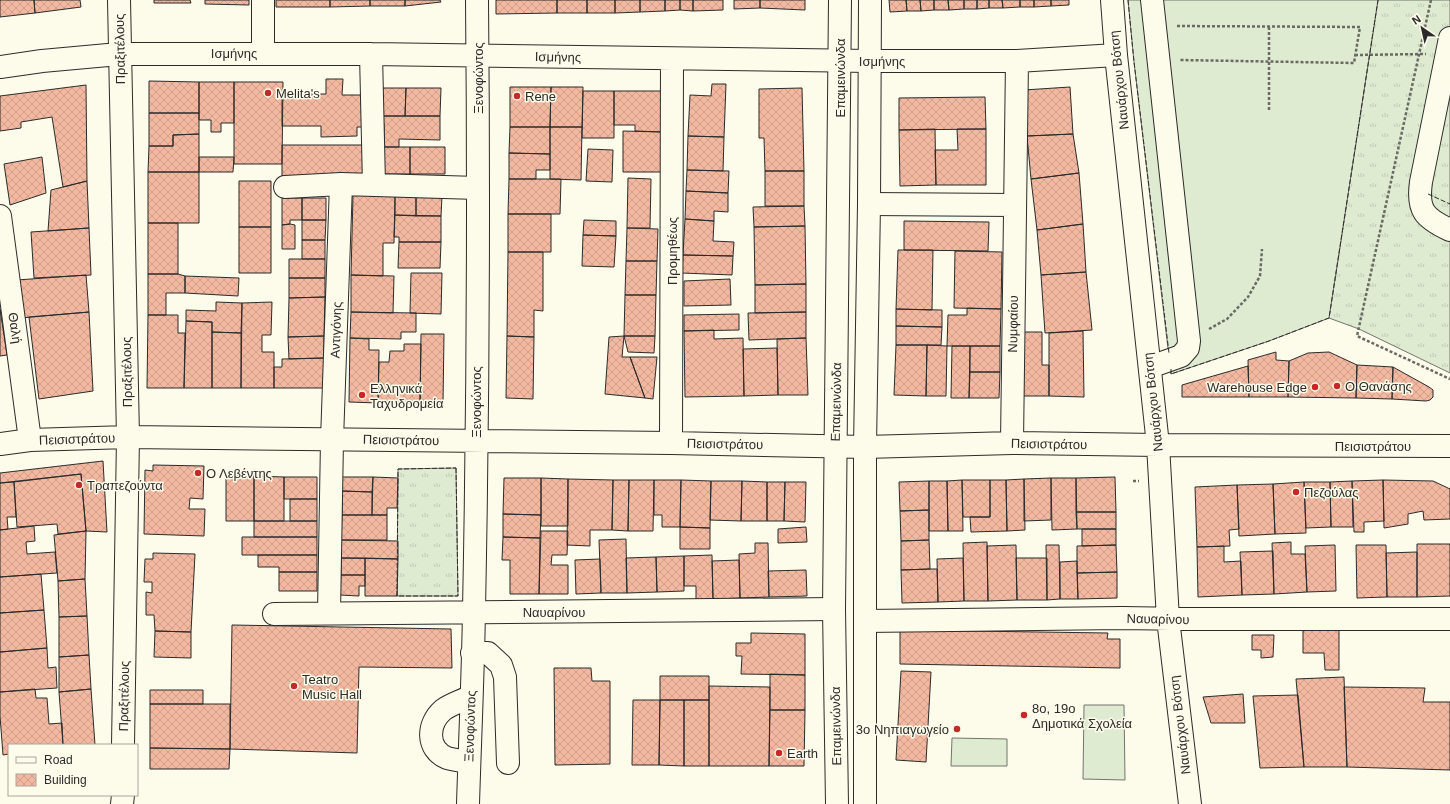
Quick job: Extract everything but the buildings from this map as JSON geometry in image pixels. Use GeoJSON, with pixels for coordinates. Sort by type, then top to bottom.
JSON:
{"type":"FeatureCollection","features":[{"type":"Feature","properties":{"kind":"street","name":"Πραξιτέλους"},"geometry":{"type":"LineString","coordinates":[[119,0],[128,437],[123,744]]}},
{"type":"Feature","properties":{"kind":"street"},"geometry":{"type":"LineString","coordinates":[[263,0],[263,53]]}},
{"type":"Feature","properties":{"kind":"street","name":"Ξενοφώντος"},"geometry":{"type":"LineString","coordinates":[[468,804],[474,612],[476,441],[478,188],[477,0]]}},
{"type":"Feature","properties":{"kind":"street","name":"Επαμεινώνδα"},"geometry":{"type":"LineString","coordinates":[[837,804],[834,609],[841,61],[840,0]]}},
{"type":"Feature","properties":{"kind":"street"},"geometry":{"type":"LineString","coordinates":[[865,804],[865,447],[869,204],[870,0]]}},
{"type":"Feature","properties":{"kind":"street","name":"Ναυάρχου Βότση"},"geometry":{"type":"LineString","coordinates":[[1112,0],[1116,55],[1160,364],[1158,445],[1168,619],[1190,804]]}},
{"type":"Feature","properties":{"kind":"street"},"geometry":{"type":"LineString","coordinates":[[1152,0],[1189,334],[1188,348],[1182,356],[1160,364]]}},
{"type":"Feature","properties":{"kind":"street"},"geometry":{"type":"LineString","coordinates":[[1449,46],[1421,182],[1420,205],[1425,214],[1433,221],[1450,230]]}},
{"type":"Feature","properties":{"kind":"street","name":"Ισμήνης"},"geometry":{"type":"LineString","coordinates":[[0,67],[42,61],[119,54],[371,54],[841,61],[1017,61],[1116,55]]}},
{"type":"Feature","properties":{"kind":"street"},"geometry":{"type":"LineString","coordinates":[[371,54],[374,185]]}},
{"type":"Feature","properties":{"kind":"street","name":"Προμηθέως"},"geometry":{"type":"LineString","coordinates":[[671,443],[672,58]]}},
{"type":"Feature","properties":{"kind":"street","name":"Νυμφαίου"},"geometry":{"type":"LineString","coordinates":[[1012,443],[1017,61]]}},
{"type":"Feature","properties":{"kind":"street"},"geometry":{"type":"LineString","coordinates":[[285,187],[341,184],[478,188]]}},
{"type":"Feature","properties":{"kind":"street","name":"Αντιγόνης"},"geometry":{"type":"LineString","coordinates":[[329,613],[332,440],[341,184]]}},
{"type":"Feature","properties":{"kind":"street"},"geometry":{"type":"LineString","coordinates":[[869,204],[1014,205]]}},
{"type":"Feature","properties":{"kind":"street","name":"Θαλή"},"geometry":{"type":"LineString","coordinates":[[0,216],[30,440]]}},
{"type":"Feature","properties":{"kind":"street","name":"Πεισιστράτου"},"geometry":{"type":"LineString","coordinates":[[0,444],[30,440],[128,437],[671,443],[865,447],[1012,443],[1450,446]]}},
{"type":"Feature","properties":{"kind":"street","name":"Ναυαρίνου"},"geometry":{"type":"LineString","coordinates":[[274,614],[834,609]]}},
{"type":"Feature","properties":{"kind":"street","name":"Ναυαρίνου"},"geometry":{"type":"LineString","coordinates":[[865,621],[1122,618],[1450,619]]}},
{"type":"Feature","properties":{"kind":"street"},"geometry":{"type":"LineString","coordinates":[[472,653],[488,653],[501,665],[505,677],[508,762]]}},
{"type":"Feature","properties":{"kind":"street"},"geometry":{"type":"LineString","coordinates":[[469,762],[447,758],[436,749],[431,742],[431,730],[436,718],[444,709],[471,696]]}},
{"type":"Feature","properties":{"kind":"path"},"geometry":{"type":"LineString","coordinates":[[1431,0],[1357,336],[1450,379]]}},
{"type":"Feature","properties":{"kind":"path"},"geometry":{"type":"LineString","coordinates":[[1154,26],[1360,27],[1354,63],[1158,60]]}},
{"type":"Feature","properties":{"kind":"path"},"geometry":{"type":"LineString","coordinates":[[1269,27],[1269,110]]}},
{"type":"Feature","properties":{"kind":"path"},"geometry":{"type":"LineString","coordinates":[[1356,55],[1419,54],[1449,46]]}},
{"type":"Feature","properties":{"kind":"path"},"geometry":{"type":"LineString","coordinates":[[1189,334],[1207,331],[1227,318],[1248,297],[1260,276],[1262,250]]}},
{"type":"Feature","properties":{"kind":"green space"},"geometry":{"type":"Polygon","coordinates":[[[1128,0],[1378,0],[1329,318],[1269,341],[1171,374],[1134,62],[1128,0]]]}},
{"type":"Feature","properties":{"kind":"green space"},"geometry":{"type":"Polygon","coordinates":[[[1378,0],[1450,0],[1450,373],[1359,329],[1329,318],[1378,0]]]}},
{"type":"Feature","properties":{"kind":"green space"},"geometry":{"type":"Polygon","coordinates":[[[456,468],[458,596],[397,596],[398,469],[456,468]]]}},
{"type":"Feature","properties":{"kind":"green space"},"geometry":{"type":"Polygon","coordinates":[[[1084,705],[1124,705],[1125,780],[1083,779],[1084,705]]]}},
{"type":"Feature","properties":{"kind":"green space"},"geometry":{"type":"Polygon","coordinates":[[[952,738],[1007,739],[1007,766],[951,766],[952,738]]]}},
{"type":"Feature","properties":{"kind":"fence"},"geometry":{"type":"LineString","coordinates":[[1128,0],[1169,353]]}},
{"type":"Feature","properties":{"kind":"fence"},"geometry":{"type":"LineString","coordinates":[[1171,369],[1171,374],[1269,341],[1329,318],[1378,0]]}},
{"type":"Feature","properties":{"kind":"fence"},"geometry":{"type":"LineString","coordinates":[[1428,194],[1450,204]]}},
{"type":"Feature","properties":{"kind":"fence"},"geometry":{"type":"LineString","coordinates":[[456,468],[458,596],[397,596],[398,469],[456,468]]}},
{"type":"Feature","properties":{"kind":"place","name":"Melita's"},"geometry":{"type":"Point","coordinates":[268,93]}},
{"type":"Feature","properties":{"kind":"place","name":"Rene"},"geometry":{"type":"Point","coordinates":[517,96]}},
{"type":"Feature","properties":{"kind":"place","name":"Ο Θανάσης"},"geometry":{"type":"Point","coordinates":[1337,386]}},
{"type":"Feature","properties":{"kind":"place","name":"Warehouse Edge"},"geometry":{"type":"Point","coordinates":[1315,387]}},
{"type":"Feature","properties":{"kind":"place","name":"Ελληνικά Ταχυδρομεία"},"geometry":{"type":"Point","coordinates":[362,395]}},
{"type":"Feature","properties":{"kind":"place","name":"Ο Λεβέντης"},"geometry":{"type":"Point","coordinates":[198,473]}},
{"type":"Feature","properties":{"kind":"place","name":"Τραπεζούντα"},"geometry":{"type":"Point","coordinates":[79,485]}},
{"type":"Feature","properties":{"kind":"place","name":"Πεζούλας"},"geometry":{"type":"Point","coordinates":[1296,492]}},
{"type":"Feature","properties":{"kind":"place","name":"Teatro Music Hall"},"geometry":{"type":"Point","coordinates":[294,686]}},
{"type":"Feature","properties":{"kind":"place","name":"8ο, 19ο Δημοτικά Σχολεία"},"geometry":{"type":"Point","coordinates":[1024,715]}},
{"type":"Feature","properties":{"kind":"place","name":"3ο Νηπιαγωγείο"},"geometry":{"type":"Point","coordinates":[957,729]}},
{"type":"Feature","properties":{"kind":"place","name":"Earth"},"geometry":{"type":"Point","coordinates":[779,753]}}]}
